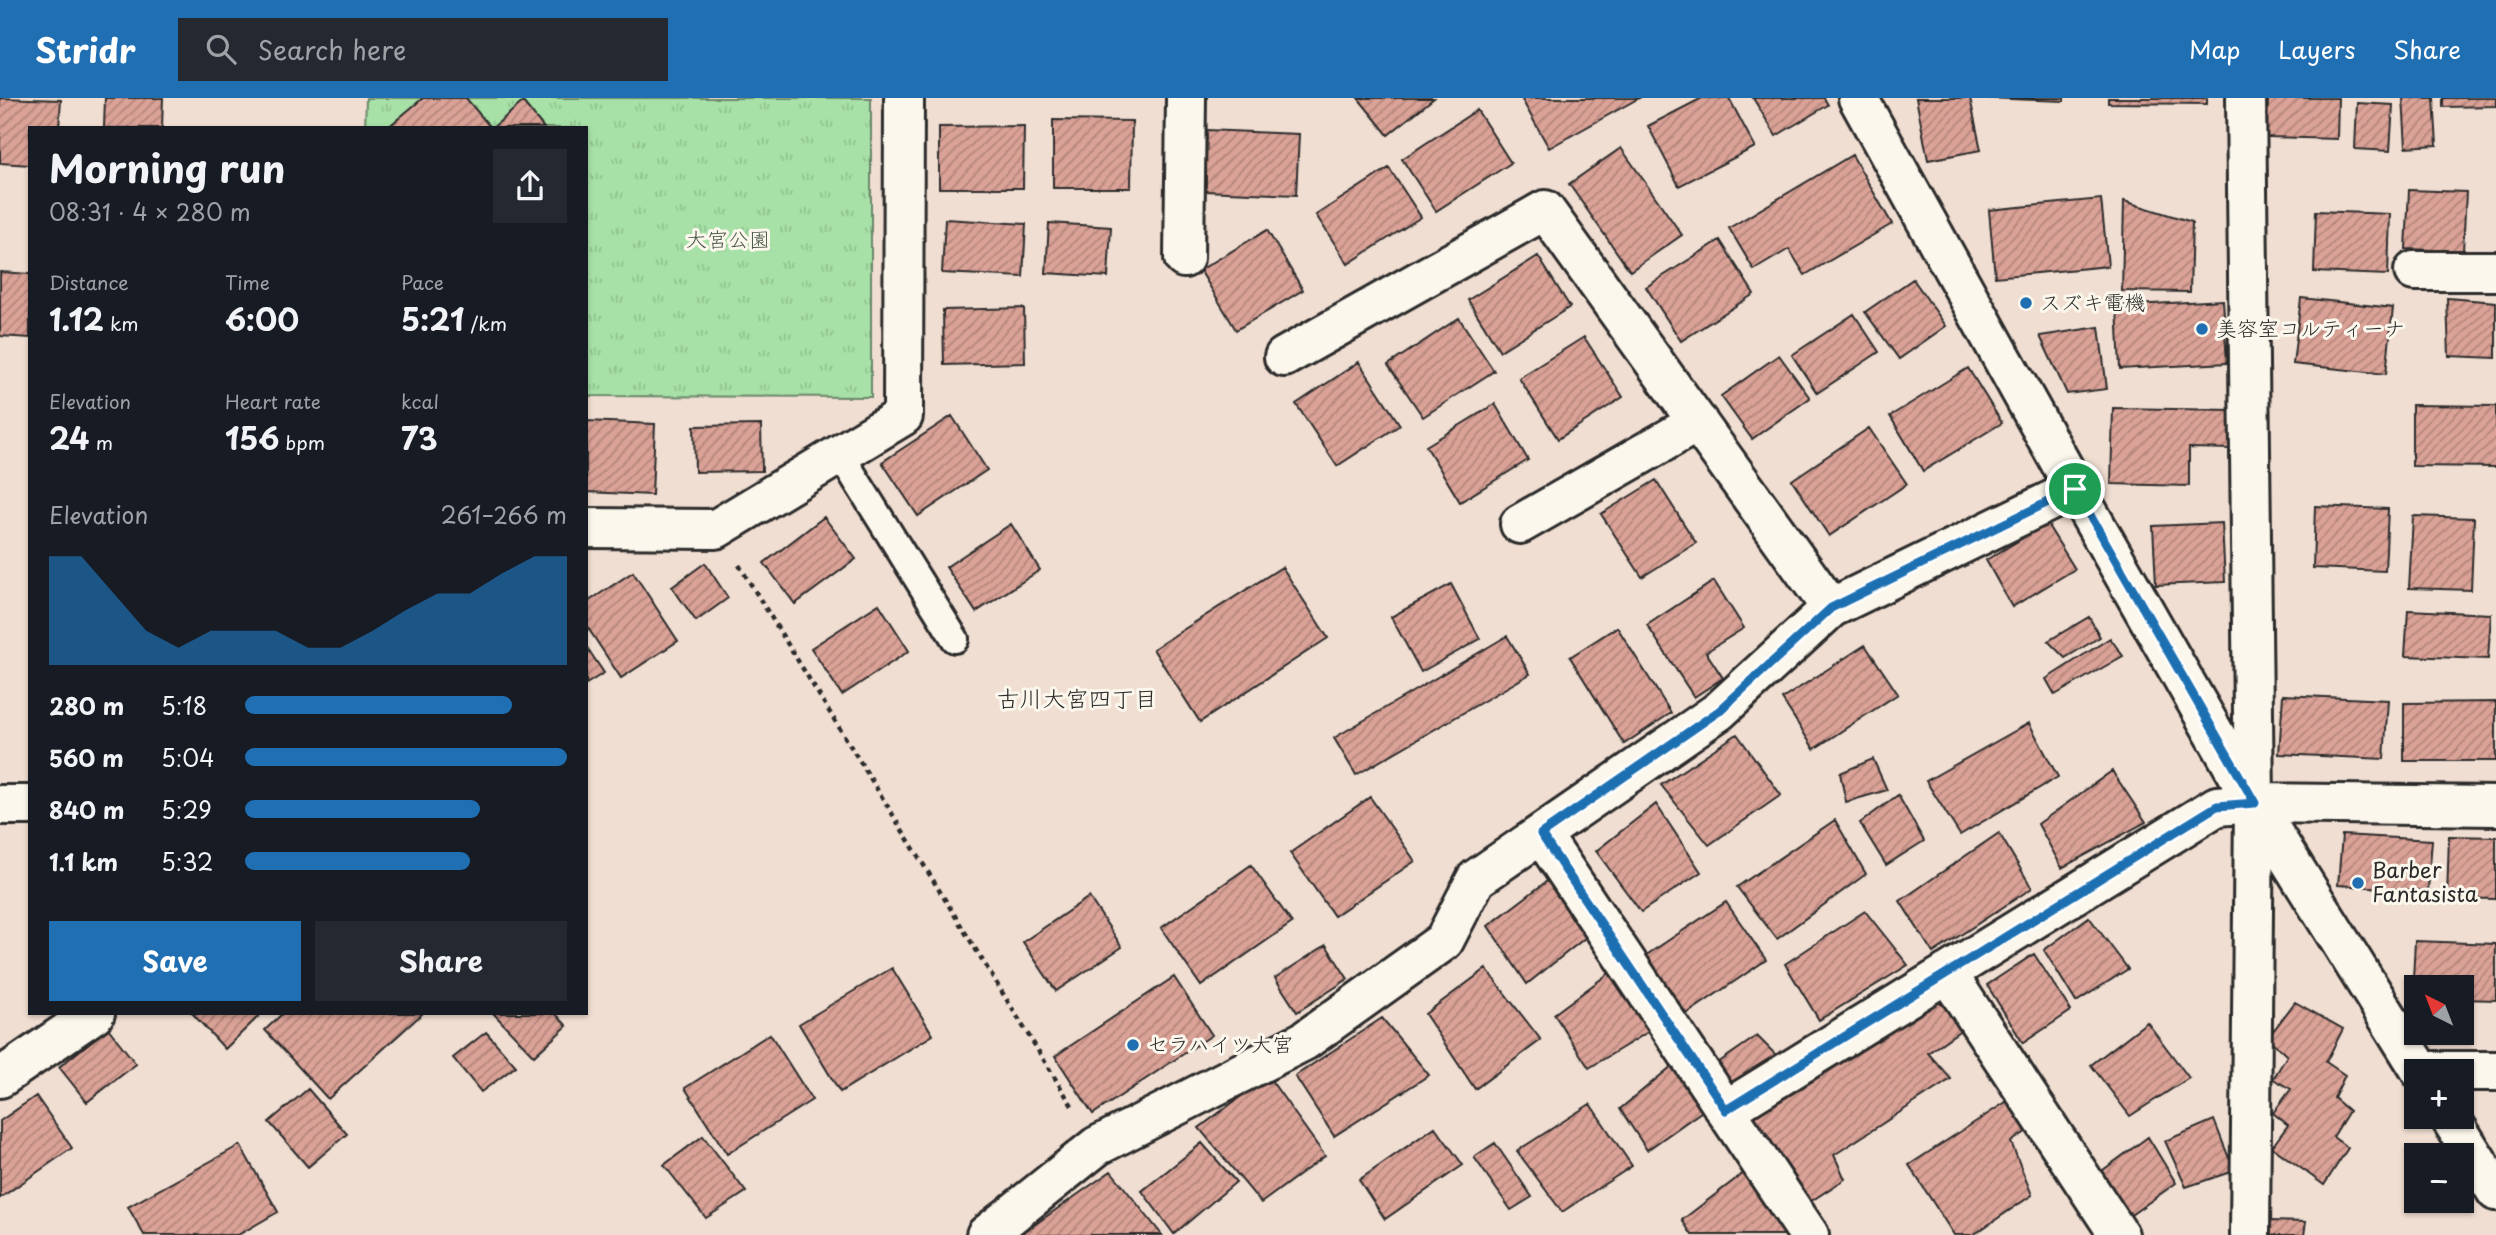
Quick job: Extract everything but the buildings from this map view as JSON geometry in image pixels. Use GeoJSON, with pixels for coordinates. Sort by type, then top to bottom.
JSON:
{"type":"FeatureCollection","features":[{"type":"Feature","properties":{"kind":"street"},"geometry":{"type":"LineString","coordinates":[[588,527],[716,529],[902,416],[904,98]]}},
{"type":"Feature","properties":{"kind":"street"},"geometry":{"type":"LineString","coordinates":[[1184,258],[1186,98]]}},
{"type":"Feature","properties":{"kind":"street"},"geometry":{"type":"LineString","coordinates":[[1858,98],[2075,489],[2255,803],[2414,1059]]}},
{"type":"Feature","properties":{"kind":"street"},"geometry":{"type":"LineString","coordinates":[[2246,98],[2255,803],[2250,1235]]}},
{"type":"Feature","properties":{"kind":"street"},"geometry":{"type":"LineString","coordinates":[[1283,357],[1545,210],[1831,608]]}},
{"type":"Feature","properties":{"kind":"street"},"geometry":{"type":"LineString","coordinates":[[2414,271],[2496,271]]}},
{"type":"Feature","properties":{"kind":"street"},"geometry":{"type":"LineString","coordinates":[[1520,523],[1698,422]]}},
{"type":"Feature","properties":{"kind":"street"},"geometry":{"type":"LineString","coordinates":[[986,1235],[1097,1146],[1304,1041],[1444,942],[1476,878],[1719,711],[1831,608],[2075,489]]}},
{"type":"Feature","properties":{"kind":"street"},"geometry":{"type":"LineString","coordinates":[[1726,1110],[2217,806],[2255,803],[2496,806]]}},
{"type":"Feature","properties":{"kind":"street"},"geometry":{"type":"LineString","coordinates":[[0,805],[28,805]]}},
{"type":"Feature","properties":{"kind":"street"},"geometry":{"type":"LineString","coordinates":[[1541,834],[1809,1235]]}},
{"type":"Feature","properties":{"kind":"street"},"geometry":{"type":"LineString","coordinates":[[1947,973],[2119,1235]]}},
{"type":"Feature","properties":{"kind":"street"},"geometry":{"type":"LineString","coordinates":[[0,1078],[92,1015]]}},
{"type":"Feature","properties":{"kind":"street"},"geometry":{"type":"LineString","coordinates":[[2474,1071],[2496,1071]]}},
{"type":"Feature","properties":{"kind":"street"},"geometry":{"type":"LineString","coordinates":[[2457,1129],[2496,1191]]}},
{"type":"Feature","properties":{"kind":"lane"},"geometry":{"type":"LineString","coordinates":[[840,454],[955,639]]}},
{"type":"Feature","properties":{"kind":"path"},"geometry":{"type":"LineString","coordinates":[[716,529],[1097,1146]]}},
{"type":"Feature","properties":{"kind":"green space","name":"大宮公園"},"geometry":{"type":"Polygon","coordinates":[[[366,98],[871,98],[871,397],[588,396],[588,126],[365,126],[366,98]]]}},
{"type":"Feature","properties":{"kind":"place","name":"スズキ電機"},"geometry":{"type":"Point","coordinates":[2026,303]}},
{"type":"Feature","properties":{"kind":"place","name":"美容室コルティーナ"},"geometry":{"type":"Point","coordinates":[2202,329]}},
{"type":"Feature","properties":{"kind":"place","name":"Barber Fantasista"},"geometry":{"type":"Point","coordinates":[2358,883]}},
{"type":"Feature","properties":{"kind":"place","name":"セラハイツ大宮"},"geometry":{"type":"Point","coordinates":[1133,1045]}},
{"type":"Feature","properties":{"kind":"district","name":"古川大宮四丁目"},"geometry":{"type":"Point","coordinates":[1077,699]}},
{"type":"Feature","properties":{"kind":"route"},"geometry":{"type":"LineString","coordinates":[[2075,489],[2255,803],[2217,806],[1726,1110],[1541,834],[1719,711],[1831,608],[2075,489]]}}]}
